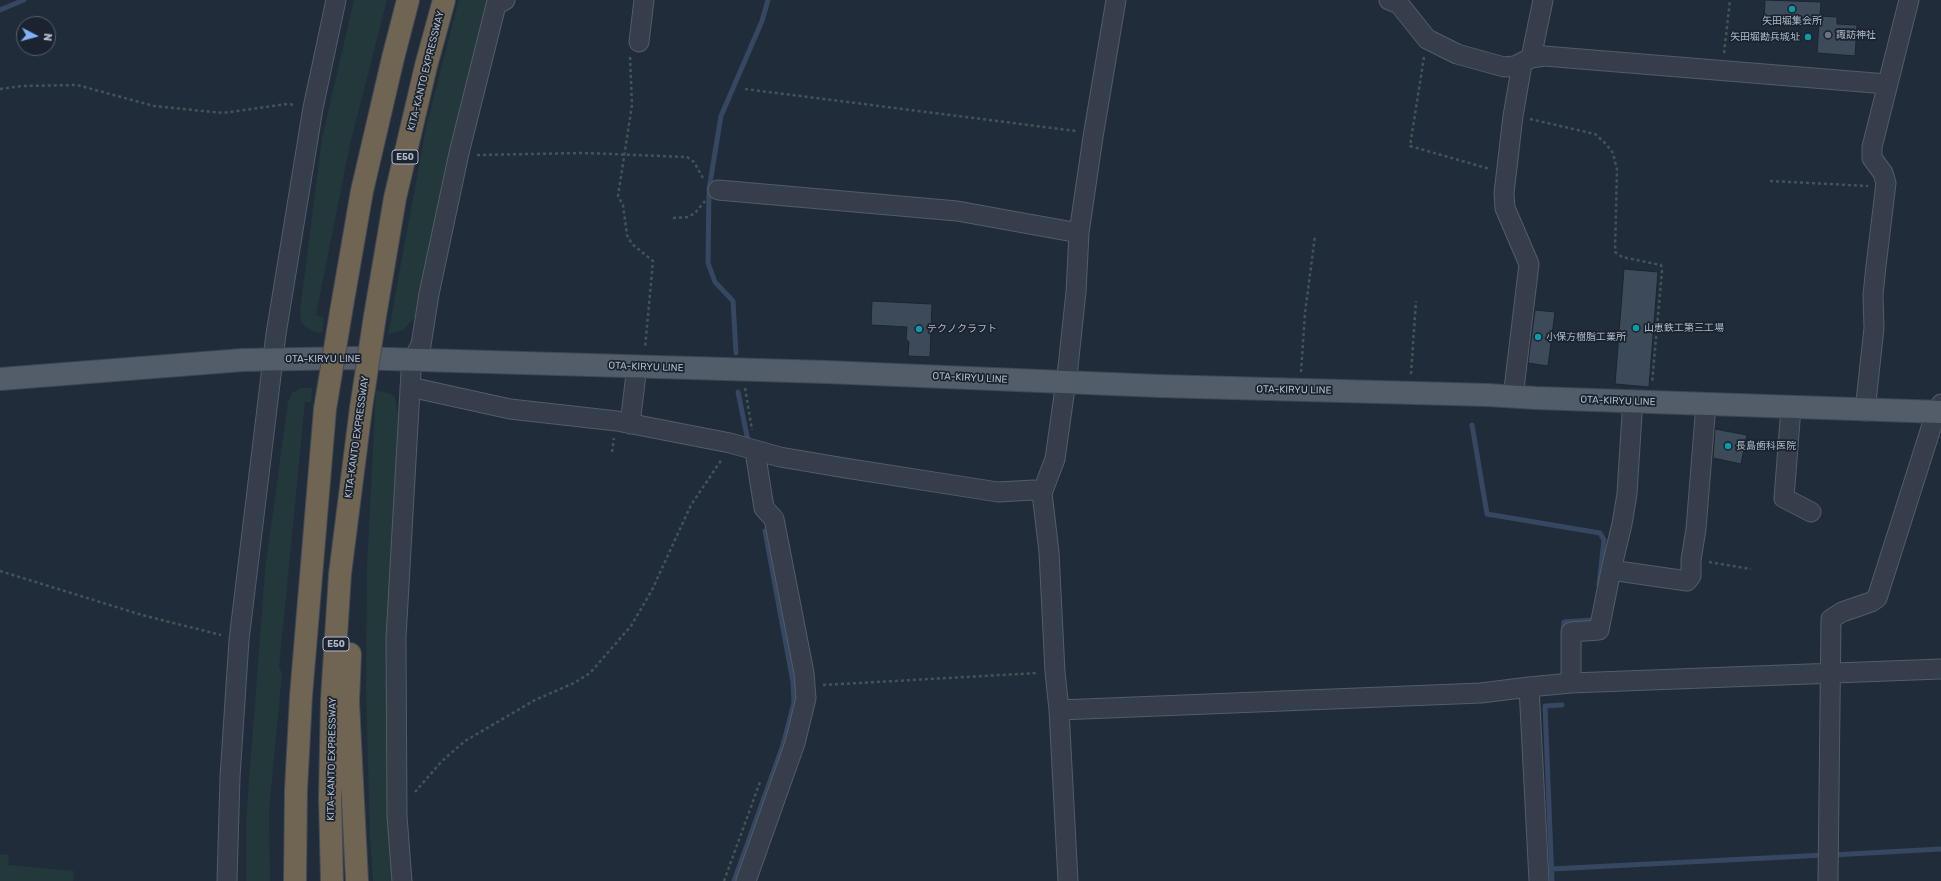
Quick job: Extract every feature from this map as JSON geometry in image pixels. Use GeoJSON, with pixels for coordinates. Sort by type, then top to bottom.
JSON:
{"type":"FeatureCollection","features":[{"type":"Feature","properties":{"kind":"highway"},"geometry":{"type":"LineString","coordinates":[[295,881],[296,790],[301,696],[325,409],[362,191],[408,0]]}},
{"type":"Feature","properties":{"kind":"highway","name":"KITA-KANTO EXPRESSWAY"},"geometry":{"type":"LineString","coordinates":[[332,881],[330,798],[332,699],[340,574],[352,467],[395,198],[426,66],[444,0]]}},
{"type":"Feature","properties":{"kind":"highway"},"geometry":{"type":"LineString","coordinates":[[352,467],[354,572],[348,702],[357,881]]}},
{"type":"Feature","properties":{"kind":"main road","name":"OTA-KIRYU LINE"},"geometry":{"type":"LineString","coordinates":[[0,379],[274,359],[641,361],[1066,383],[1640,401],[1865,411],[1940,409]]}},
{"type":"Feature","properties":{"kind":"street"},"geometry":{"type":"LineString","coordinates":[[227,881],[230,777],[239,640],[274,359],[313,108],[336,0]]}},
{"type":"Feature","properties":{"kind":"street"},"geometry":{"type":"LineString","coordinates":[[402,881],[397,816],[396,638],[410,387],[413,360],[421,345],[429,294],[459,153],[496,5],[505,0]]}},
{"type":"Feature","properties":{"kind":"street"},"geometry":{"type":"LineString","coordinates":[[635,46],[644,0]]}},
{"type":"Feature","properties":{"kind":"street"},"geometry":{"type":"LineString","coordinates":[[1068,881],[1059,710],[1054,672],[1049,552],[1042,493],[1055,459],[1066,383],[1076,292],[1079,233],[1092,136],[1116,0]]}},
{"type":"Feature","properties":{"kind":"street"},"geometry":{"type":"LineString","coordinates":[[1389,0],[1399,4],[1428,39],[1447,50],[1465,57],[1504,67],[1544,56],[1887,84]]}},
{"type":"Feature","properties":{"kind":"street"},"geometry":{"type":"LineString","coordinates":[[1513,397],[1529,264],[1505,208],[1506,174],[1513,116],[1543,0]]}},
{"type":"Feature","properties":{"kind":"street"},"geometry":{"type":"LineString","coordinates":[[1865,411],[1874,328],[1873,295],[1886,187],[1885,176],[1874,162],[1871,153],[1909,0]]}},
{"type":"Feature","properties":{"kind":"street"},"geometry":{"type":"LineString","coordinates":[[716,190],[957,211],[1079,233]]}},
{"type":"Feature","properties":{"kind":"street"},"geometry":{"type":"LineString","coordinates":[[630,424],[641,361]]}},
{"type":"Feature","properties":{"kind":"street"},"geometry":{"type":"LineString","coordinates":[[410,387],[510,409],[630,424],[730,443],[780,457],[845,468],[998,492],[1034,490],[1042,493]]}},
{"type":"Feature","properties":{"kind":"street"},"geometry":{"type":"LineString","coordinates":[[1571,683],[1571,632],[1599,630],[1627,494],[1632,414],[1640,401]]}},
{"type":"Feature","properties":{"kind":"street"},"geometry":{"type":"LineString","coordinates":[[1611,570],[1687,581],[1691,576],[1691,560],[1696,529],[1706,404]]}},
{"type":"Feature","properties":{"kind":"street"},"geometry":{"type":"LineString","coordinates":[[1791,408],[1784,498],[1811,512]]}},
{"type":"Feature","properties":{"kind":"street"},"geometry":{"type":"LineString","coordinates":[[1828,881],[1829,673],[1831,619],[1842,612],[1871,602],[1877,598],[1932,425],[1940,409]]}},
{"type":"Feature","properties":{"kind":"street"},"geometry":{"type":"LineString","coordinates":[[746,881],[795,743],[804,712],[806,686],[774,519],[764,508],[755,451]]}},
{"type":"Feature","properties":{"kind":"street"},"geometry":{"type":"LineString","coordinates":[[1059,710],[1481,693],[1571,683],[1941,669]]}},
{"type":"Feature","properties":{"kind":"street"},"geometry":{"type":"LineString","coordinates":[[1529,687],[1539,881]]}},
{"type":"Feature","properties":{"kind":"path"},"geometry":{"type":"LineString","coordinates":[[1722,70],[1730,0]]}},
{"type":"Feature","properties":{"kind":"path"},"geometry":{"type":"LineString","coordinates":[[1428,39],[1410,146],[1506,174]]}},
{"type":"Feature","properties":{"kind":"path"},"geometry":{"type":"LineString","coordinates":[[635,46],[632,105],[618,196],[623,205],[627,235],[632,244],[653,261],[641,361]]}},
{"type":"Feature","properties":{"kind":"path"},"geometry":{"type":"LineString","coordinates":[[0,89],[22,86],[77,85],[154,106],[223,113],[287,104],[313,108]]}},
{"type":"Feature","properties":{"kind":"path"},"geometry":{"type":"LineString","coordinates":[[746,89],[1073,130],[1084,132],[1092,136]]}},
{"type":"Feature","properties":{"kind":"path"},"geometry":{"type":"LineString","coordinates":[[1513,116],[1595,134],[1613,153],[1617,170],[1615,252],[1622,257],[1661,265],[1662,271],[1640,401]]}},
{"type":"Feature","properties":{"kind":"path"},"geometry":{"type":"LineString","coordinates":[[459,153],[470,155],[625,154],[687,157],[694,162],[706,184],[716,190],[695,213],[688,217],[672,218]]}},
{"type":"Feature","properties":{"kind":"path"},"geometry":{"type":"LineString","coordinates":[[1770,182],[1886,187]]}},
{"type":"Feature","properties":{"kind":"path"},"geometry":{"type":"LineString","coordinates":[[1299,390],[1305,313],[1315,236]]}},
{"type":"Feature","properties":{"kind":"path"},"geometry":{"type":"LineString","coordinates":[[1410,393],[1416,301]]}},
{"type":"Feature","properties":{"kind":"path"},"geometry":{"type":"LineString","coordinates":[[744,382],[755,451]]}},
{"type":"Feature","properties":{"kind":"path"},"geometry":{"type":"LineString","coordinates":[[397,816],[442,761],[466,741],[535,700],[574,683],[590,673],[631,626],[652,590],[691,505],[728,450],[730,443]]}},
{"type":"Feature","properties":{"kind":"path"},"geometry":{"type":"LineString","coordinates":[[1691,560],[1751,569]]}},
{"type":"Feature","properties":{"kind":"path"},"geometry":{"type":"LineString","coordinates":[[0,570],[142,615],[239,640]]}},
{"type":"Feature","properties":{"kind":"path"},"geometry":{"type":"LineString","coordinates":[[806,686],[1054,672]]}},
{"type":"Feature","properties":{"kind":"path"},"geometry":{"type":"LineString","coordinates":[[724,881],[761,780]]}},
{"type":"Feature","properties":{"kind":"green space"},"geometry":{"type":"Polygon","coordinates":[[[354,0],[387,0],[350,144],[316,315],[324,318],[322,333],[314,332],[304,326],[301,322],[300,311],[322,138],[354,0]]]}},
{"type":"Feature","properties":{"kind":"green space"},"geometry":{"type":"Polygon","coordinates":[[[459,0],[487,0],[445,167],[415,317],[403,330],[388,334],[427,123],[459,0]]]}},
{"type":"Feature","properties":{"kind":"green space"},"geometry":{"type":"Polygon","coordinates":[[[300,388],[312,388],[311,402],[305,402],[279,667],[282,673],[269,812],[270,881],[246,881],[246,821],[265,571],[288,402],[292,393],[300,388]]]}},
{"type":"Feature","properties":{"kind":"green space"},"geometry":{"type":"Polygon","coordinates":[[[376,390],[391,394],[395,398],[398,416],[393,542],[394,881],[373,881],[370,837],[366,688],[367,566],[376,390]]]}},
{"type":"Feature","properties":{"kind":"green space"},"geometry":{"type":"Polygon","coordinates":[[[0,854],[9,855],[8,865],[74,871],[73,881],[0,881],[0,854]]]}},
{"type":"Feature","properties":{"kind":"building"},"geometry":{"type":"Polygon","coordinates":[[[1765,0],[1821,2],[1820,16],[1837,17],[1837,24],[1857,25],[1855,56],[1817,53],[1819,23],[1764,19],[1765,0]]]}},
{"type":"Feature","properties":{"kind":"building","name":"山恵鉄工第三工場"},"geometry":{"type":"Polygon","coordinates":[[[1624,269],[1658,272],[1649,387],[1615,384],[1624,269]]]}},
{"type":"Feature","properties":{"kind":"building","name":"テクノクラフト"},"geometry":{"type":"Polygon","coordinates":[[[872,301],[932,304],[930,357],[908,356],[909,342],[906,339],[907,327],[871,325],[872,301]]]}},
{"type":"Feature","properties":{"kind":"building","name":"小保方樹脂工業所"},"geometry":{"type":"Polygon","coordinates":[[[1535,310],[1555,312],[1548,366],[1528,363],[1535,310]]]}},
{"type":"Feature","properties":{"kind":"building","name":"長島歯科医院"},"geometry":{"type":"Polygon","coordinates":[[[1715,429],[1747,435],[1741,464],[1713,458],[1715,429]]]}},
{"type":"Feature","properties":{"kind":"waterway"},"geometry":{"type":"LineString","coordinates":[[0,10],[24,0]]}},
{"type":"Feature","properties":{"kind":"waterway"},"geometry":{"type":"LineString","coordinates":[[736,353],[733,301],[715,282],[708,263],[709,189],[721,116],[762,21],[768,0]]}},
{"type":"Feature","properties":{"kind":"waterway"},"geometry":{"type":"LineString","coordinates":[[738,392],[748,441]]}},
{"type":"Feature","properties":{"kind":"waterway"},"geometry":{"type":"LineString","coordinates":[[1472,425],[1487,514],[1600,533],[1604,540],[1599,585]]}},
{"type":"Feature","properties":{"kind":"waterway"},"geometry":{"type":"LineString","coordinates":[[734,881],[783,745],[794,703],[793,682],[765,531]]}},
{"type":"Feature","properties":{"kind":"waterway"},"geometry":{"type":"LineString","coordinates":[[1563,633],[1564,622],[1594,620],[1594,617]]}},
{"type":"Feature","properties":{"kind":"waterway"},"geometry":{"type":"LineString","coordinates":[[1552,881],[1545,706],[1562,705]]}},
{"type":"Feature","properties":{"kind":"waterway"},"geometry":{"type":"LineString","coordinates":[[1832,855],[1941,849]]}},
{"type":"Feature","properties":{"kind":"waterway"},"geometry":{"type":"LineString","coordinates":[[1551,869],[1825,855]]}},
{"type":"Feature","properties":{"kind":"place","name":"矢田堀集会所"},"geometry":{"type":"Point","coordinates":[1792,9]}},
{"type":"Feature","properties":{"kind":"place","name":"諏訪神社"},"geometry":{"type":"Point","coordinates":[1828,35]}},
{"type":"Feature","properties":{"kind":"place","name":"矢田堀勘兵城址"},"geometry":{"type":"Point","coordinates":[1808,37]}},
{"type":"Feature","properties":{"kind":"place","name":"山恵鉄工第三工場"},"geometry":{"type":"Point","coordinates":[1636,328]}},
{"type":"Feature","properties":{"kind":"place","name":"テクノクラフト"},"geometry":{"type":"Point","coordinates":[919,329]}},
{"type":"Feature","properties":{"kind":"place","name":"小保方樹脂工業所"},"geometry":{"type":"Point","coordinates":[1538,337]}},
{"type":"Feature","properties":{"kind":"place","name":"長島歯科医院"},"geometry":{"type":"Point","coordinates":[1728,446]}}]}
